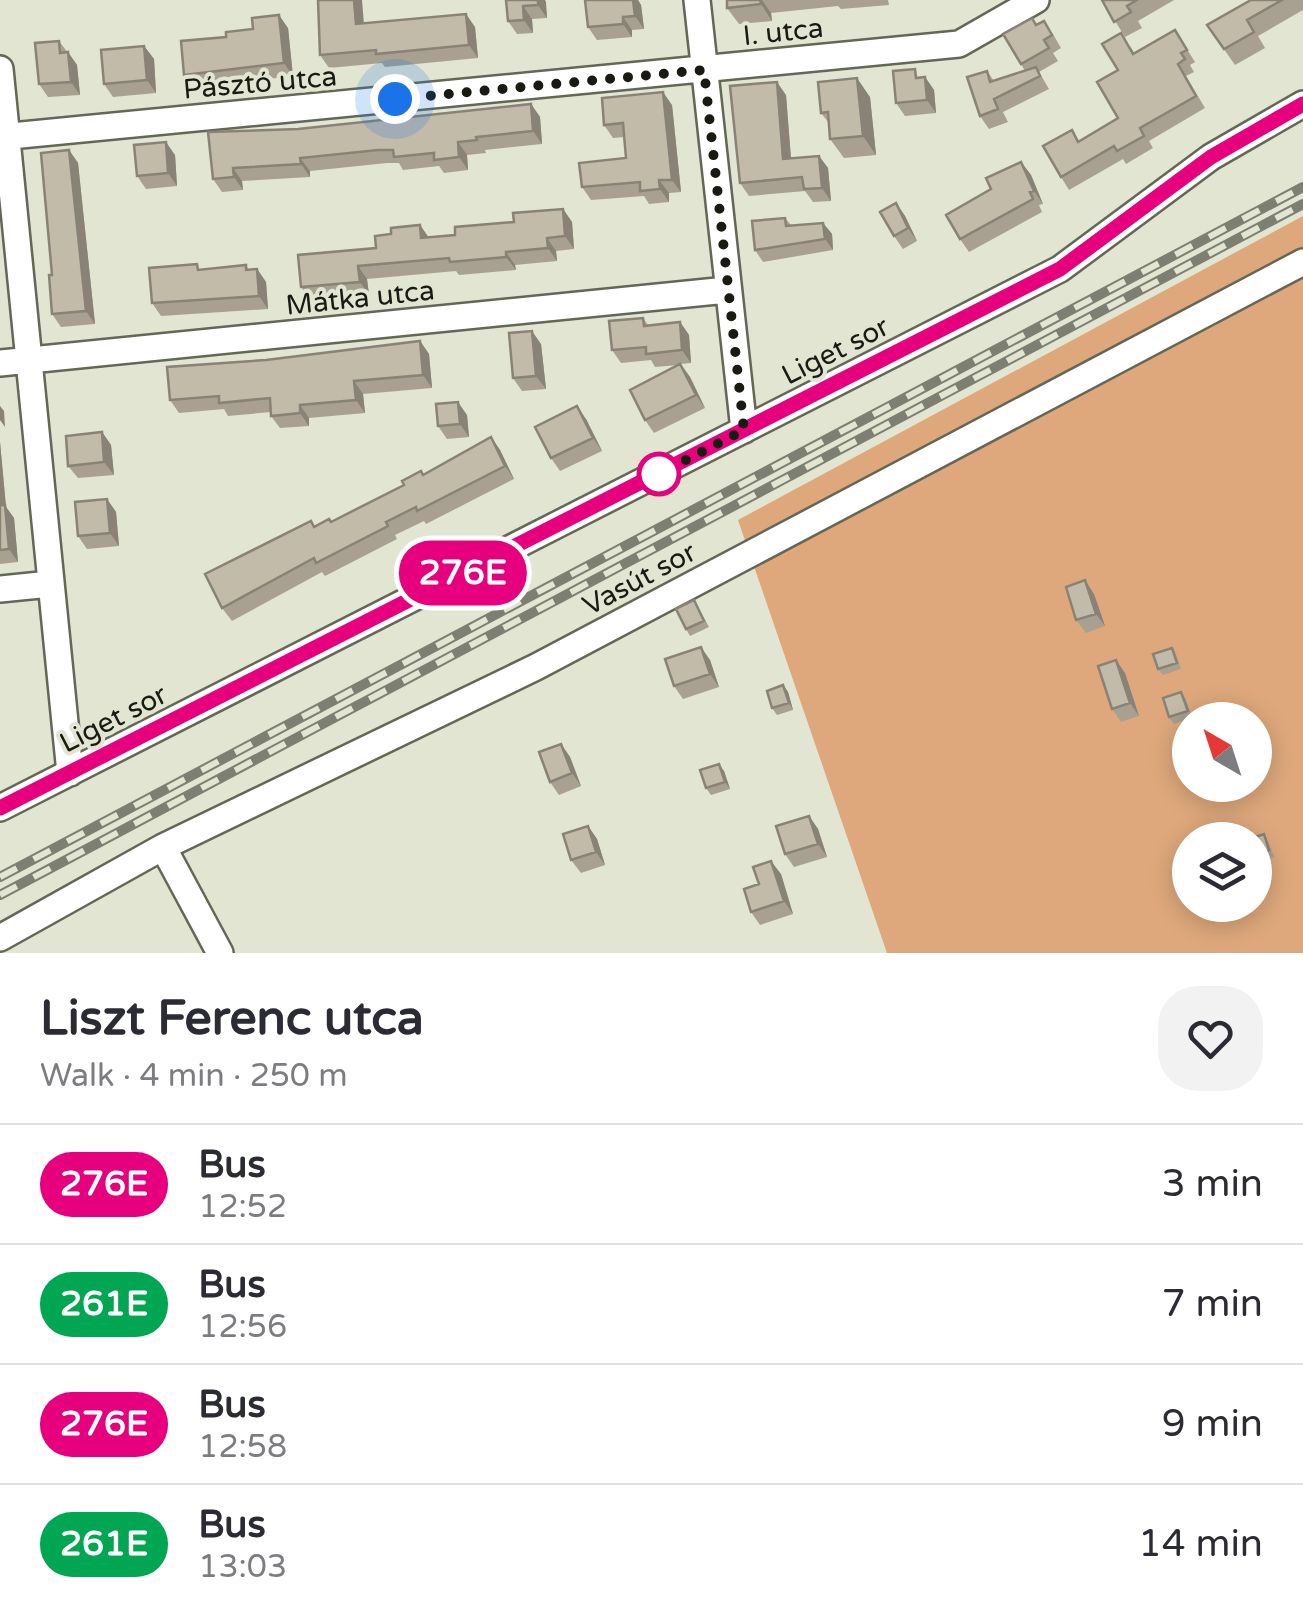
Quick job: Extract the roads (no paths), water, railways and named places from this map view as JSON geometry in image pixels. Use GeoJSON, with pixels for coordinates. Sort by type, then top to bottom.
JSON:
{"type":"FeatureCollection","features":[{"type":"Feature","properties":{"kind":"street"},"geometry":{"type":"LineString","coordinates":[[697,0],[744,430]]}},
{"type":"Feature","properties":{"kind":"street","name":"I. utca"},"geometry":{"type":"LineString","coordinates":[[704,70],[959,44],[1036,0]]}},
{"type":"Feature","properties":{"kind":"street"},"geometry":{"type":"LineString","coordinates":[[0,69],[70,774]]}},
{"type":"Feature","properties":{"kind":"street","name":"Pásztó utca"},"geometry":{"type":"LineString","coordinates":[[4,137],[704,70]]}},
{"type":"Feature","properties":{"kind":"street","name":"Liget sor"},"geometry":{"type":"LineString","coordinates":[[0,808],[1060,269],[1211,157],[1303,104]]}},
{"type":"Feature","properties":{"kind":"street","name":"Vasút sor"},"geometry":{"type":"LineString","coordinates":[[0,938],[163,847],[536,667],[1303,262]]}},
{"type":"Feature","properties":{"kind":"street","name":"Mátka utca"},"geometry":{"type":"LineString","coordinates":[[0,363],[726,290]]}},
{"type":"Feature","properties":{"kind":"street"},"geometry":{"type":"LineString","coordinates":[[0,589],[50,584]]}},
{"type":"Feature","properties":{"kind":"street"},"geometry":{"type":"LineString","coordinates":[[163,847],[220,953]]}},
{"type":"Feature","properties":{"kind":"railway"},"geometry":{"type":"LineString","coordinates":[[0,877],[1303,187]]}},
{"type":"Feature","properties":{"kind":"railway"},"geometry":{"type":"LineString","coordinates":[[0,895],[1303,204]]}}]}
